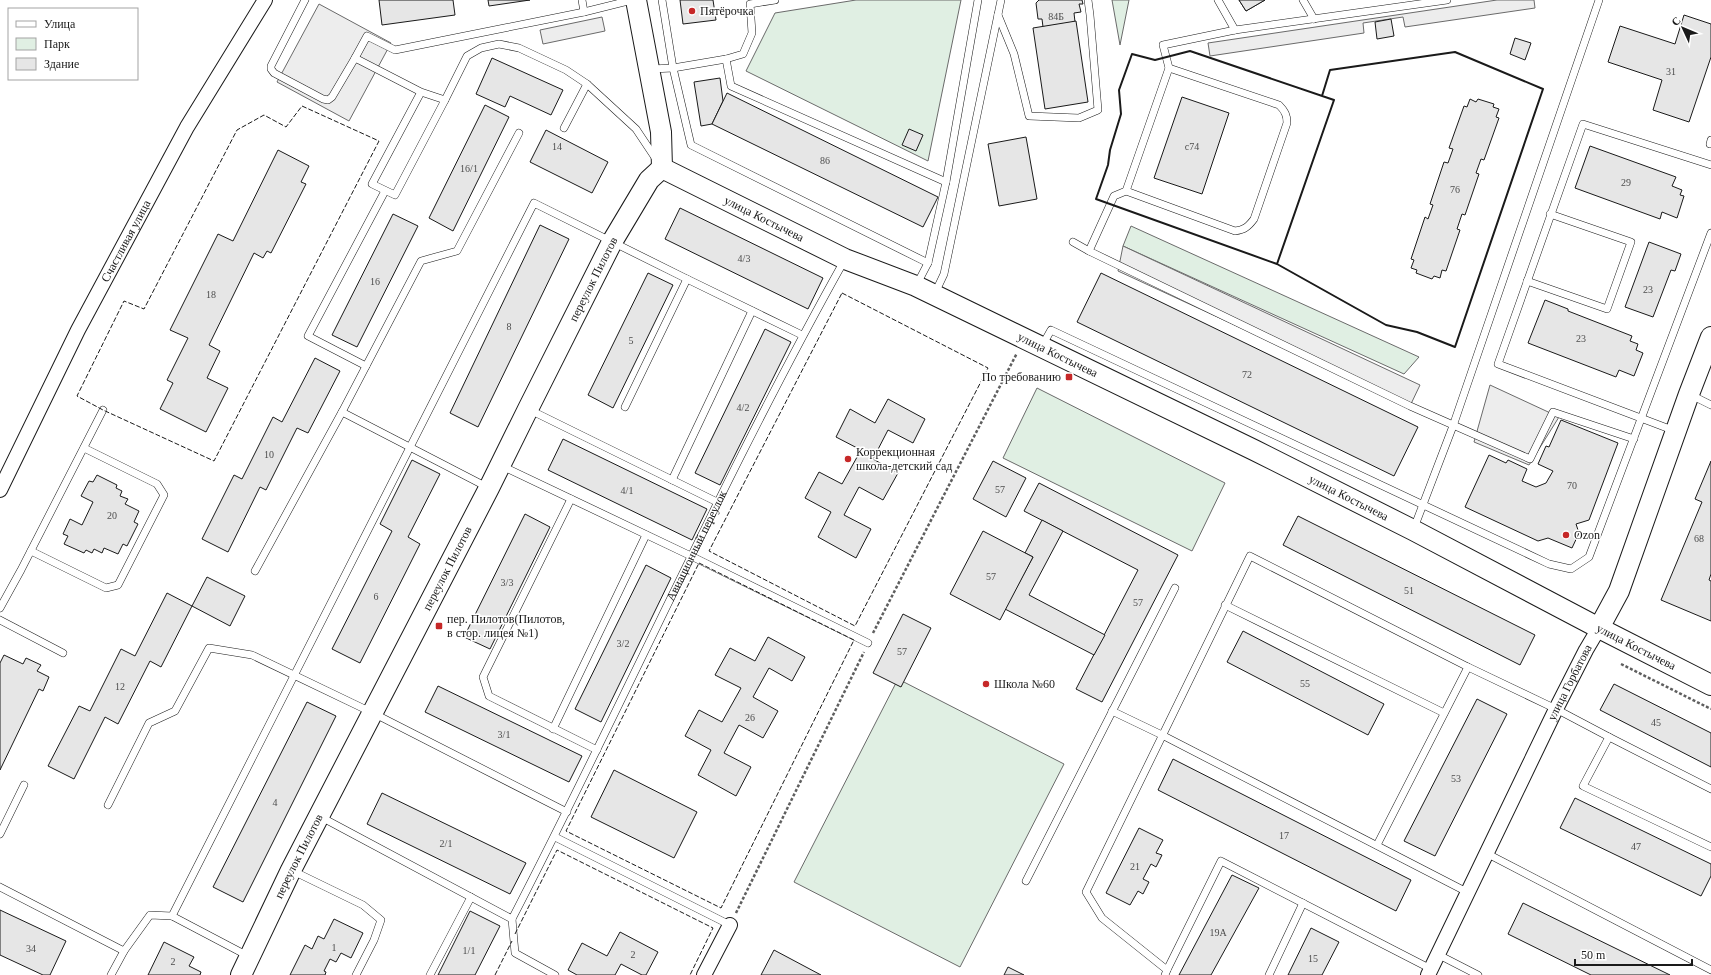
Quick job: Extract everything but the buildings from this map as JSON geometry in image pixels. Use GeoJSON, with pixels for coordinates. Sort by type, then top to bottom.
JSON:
{"type":"FeatureCollection","features":[{"type":"Feature","properties":{"kind":"main road"},"geometry":{"type":"LineString","coordinates":[[636,0],[661,132],[662,168]]}},
{"type":"Feature","properties":{"kind":"main road","name":"улица Костычева"},"geometry":{"type":"LineString","coordinates":[[662,168],[845,259],[916,286],[1033,342],[1413,530],[1711,685]]}},
{"type":"Feature","properties":{"kind":"main road","name":"переулок Пилотов"},"geometry":{"type":"LineString","coordinates":[[241,975],[291,870],[489,488],[612,242],[649,180],[662,168]]}},
{"type":"Feature","properties":{"kind":"main road","name":"улица Горбатова"},"geometry":{"type":"LineString","coordinates":[[1599,628],[1619,591],[1676,432],[1688,394],[1711,337]]}},
{"type":"Feature","properties":{"kind":"street","name":"Счастливая улица"},"geometry":{"type":"LineString","coordinates":[[0,490],[78,330],[183,134],[265,0]]}},
{"type":"Feature","properties":{"kind":"street","name":"улица Горбатова"},"geometry":{"type":"LineString","coordinates":[[1429,972],[1556,709],[1599,628]]}},
{"type":"Feature","properties":{"kind":"street"},"geometry":{"type":"LineString","coordinates":[[704,975],[730,925]]}},
{"type":"Feature","properties":{"kind":"lane"},"geometry":{"type":"LineString","coordinates":[[305,0],[271,66],[271,69],[274,73],[323,99],[328,100],[332,97],[367,36],[395,50],[584,12],[632,0]]}},
{"type":"Feature","properties":{"kind":"lane"},"geometry":{"type":"LineString","coordinates":[[582,0],[584,12]]}},
{"type":"Feature","properties":{"kind":"lane"},"geometry":{"type":"LineString","coordinates":[[662,0],[673,68],[691,144],[928,263]]}},
{"type":"Feature","properties":{"kind":"lane"},"geometry":{"type":"LineString","coordinates":[[649,69],[673,68],[726,59],[742,54],[752,33],[750,4],[775,0]]}},
{"type":"Feature","properties":{"kind":"lane"},"geometry":{"type":"LineString","coordinates":[[916,286],[928,263],[946,182],[978,0]]}},
{"type":"Feature","properties":{"kind":"lane"},"geometry":{"type":"LineString","coordinates":[[934,295],[945,266],[1001,0]]}},
{"type":"Feature","properties":{"kind":"lane"},"geometry":{"type":"LineString","coordinates":[[998,15],[1014,54],[1029,116],[1079,118],[1098,110],[1088,0]]}},
{"type":"Feature","properties":{"kind":"lane"},"geometry":{"type":"LineString","coordinates":[[1218,0],[1235,30]]}},
{"type":"Feature","properties":{"kind":"lane"},"geometry":{"type":"LineString","coordinates":[[1303,0],[1314,19]]}},
{"type":"Feature","properties":{"kind":"lane"},"geometry":{"type":"LineString","coordinates":[[1382,0],[1387,8]]}},
{"type":"Feature","properties":{"kind":"lane"},"geometry":{"type":"LineString","coordinates":[[1126,191],[1169,68],[1163,45],[1235,30],[1447,0]]}},
{"type":"Feature","properties":{"kind":"lane"},"geometry":{"type":"LineString","coordinates":[[1413,530],[1453,426],[1599,0]]}},
{"type":"Feature","properties":{"kind":"lane","name":"улица Костычева"},"geometry":{"type":"LineString","coordinates":[[385,190],[395,195],[467,56],[481,48],[499,44],[519,48],[566,70],[587,84],[636,129],[662,168]]}},
{"type":"Feature","properties":{"kind":"lane"},"geometry":{"type":"LineString","coordinates":[[355,58],[421,92],[445,100]]}},
{"type":"Feature","properties":{"kind":"lane"},"geometry":{"type":"LineString","coordinates":[[726,59],[731,86],[946,182]]}},
{"type":"Feature","properties":{"kind":"lane"},"geometry":{"type":"LineString","coordinates":[[1089,251],[1114,196],[1126,191],[1235,231],[1243,230],[1250,226],[1254,219],[1287,123],[1287,116],[1284,110],[1279,105],[1169,68]]}},
{"type":"Feature","properties":{"kind":"lane"},"geometry":{"type":"LineString","coordinates":[[564,128],[587,84]]}},
{"type":"Feature","properties":{"kind":"lane"},"geometry":{"type":"LineString","coordinates":[[366,366],[308,336],[385,190],[372,184],[421,92]]}},
{"type":"Feature","properties":{"kind":"lane"},"geometry":{"type":"LineString","coordinates":[[1676,432],[1498,364],[1583,124],[1711,165]]}},
{"type":"Feature","properties":{"kind":"lane"},"geometry":{"type":"LineString","coordinates":[[255,571],[342,412],[421,261],[458,251],[519,133]]}},
{"type":"Feature","properties":{"kind":"lane"},"geometry":{"type":"LineString","coordinates":[[1711,140],[1711,144]]}},
{"type":"Feature","properties":{"kind":"lane"},"geometry":{"type":"LineString","coordinates":[[172,916],[534,203],[687,280],[802,335]]}},
{"type":"Feature","properties":{"kind":"lane"},"geometry":{"type":"LineString","coordinates":[[1528,281],[1607,309],[1632,242],[1550,214]]}},
{"type":"Feature","properties":{"kind":"lane"},"geometry":{"type":"LineString","coordinates":[[1033,342],[1051,330],[1549,564],[1571,569],[1589,557],[1711,233]]}},
{"type":"Feature","properties":{"kind":"lane"},"geometry":{"type":"LineString","coordinates":[[1073,242],[1453,426],[1530,459],[1553,412],[1634,439]]}},
{"type":"Feature","properties":{"kind":"lane","name":"Авиационный переулок"},"geometry":{"type":"LineString","coordinates":[[512,919],[567,812],[717,502],[802,335],[845,259]]}},
{"type":"Feature","properties":{"kind":"lane"},"geometry":{"type":"LineString","coordinates":[[625,406],[687,280]]}},
{"type":"Feature","properties":{"kind":"lane"},"geometry":{"type":"LineString","coordinates":[[672,480],[752,311]]}},
{"type":"Feature","properties":{"kind":"lane"},"geometry":{"type":"LineString","coordinates":[[1688,394],[1711,405]]}},
{"type":"Feature","properties":{"kind":"lane"},"geometry":{"type":"LineString","coordinates":[[528,409],[717,502]]}},
{"type":"Feature","properties":{"kind":"lane"},"geometry":{"type":"LineString","coordinates":[[0,608],[103,410]]}},
{"type":"Feature","properties":{"kind":"lane"},"geometry":{"type":"LineString","coordinates":[[342,412],[489,488]]}},
{"type":"Feature","properties":{"kind":"lane"},"geometry":{"type":"LineString","coordinates":[[31,551],[106,588],[118,584],[164,495],[157,484],[84,448]]}},
{"type":"Feature","properties":{"kind":"lane"},"geometry":{"type":"LineString","coordinates":[[500,465],[646,534],[868,644]]}},
{"type":"Feature","properties":{"kind":"lane"},"geometry":{"type":"LineString","coordinates":[[571,499],[483,677],[489,696],[597,750]]}},
{"type":"Feature","properties":{"kind":"lane"},"geometry":{"type":"LineString","coordinates":[[553,729],[646,534]]}},
{"type":"Feature","properties":{"kind":"lane"},"geometry":{"type":"LineString","coordinates":[[1429,972],[1303,903],[1221,861],[1166,972],[1102,918],[1086,892],[1250,556],[1711,788]]}},
{"type":"Feature","properties":{"kind":"lane"},"geometry":{"type":"LineString","coordinates":[[1026,881],[1175,588]]}},
{"type":"Feature","properties":{"kind":"lane"},"geometry":{"type":"LineString","coordinates":[[1226,605],[1444,713]]}},
{"type":"Feature","properties":{"kind":"lane"},"geometry":{"type":"LineString","coordinates":[[0,620],[63,653]]}},
{"type":"Feature","properties":{"kind":"lane"},"geometry":{"type":"LineString","coordinates":[[108,805],[149,723],[175,711],[209,648],[252,656],[373,713],[567,812]]}},
{"type":"Feature","properties":{"kind":"lane"},"geometry":{"type":"LineString","coordinates":[[1377,845],[1468,667]]}},
{"type":"Feature","properties":{"kind":"lane"},"geometry":{"type":"LineString","coordinates":[[1112,711],[1162,735],[1468,892]]}},
{"type":"Feature","properties":{"kind":"lane"},"geometry":{"type":"LineString","coordinates":[[1609,737],[1583,786],[1711,847]]}},
{"type":"Feature","properties":{"kind":"lane"},"geometry":{"type":"LineString","coordinates":[[0,834],[24,785]]}},
{"type":"Feature","properties":{"kind":"lane"},"geometry":{"type":"LineString","coordinates":[[319,816],[512,919],[515,953],[555,975]]}},
{"type":"Feature","properties":{"kind":"lane"},"geometry":{"type":"LineString","coordinates":[[554,836],[730,925]]}},
{"type":"Feature","properties":{"kind":"lane"},"geometry":{"type":"LineString","coordinates":[[1486,853],[1711,970]]}},
{"type":"Feature","properties":{"kind":"lane"},"geometry":{"type":"LineString","coordinates":[[291,870],[363,905],[381,920],[374,940],[356,975]]}},
{"type":"Feature","properties":{"kind":"lane"},"geometry":{"type":"LineString","coordinates":[[0,887],[124,951]]}},
{"type":"Feature","properties":{"kind":"lane"},"geometry":{"type":"LineString","coordinates":[[430,975],[471,897]]}},
{"type":"Feature","properties":{"kind":"lane"},"geometry":{"type":"LineString","coordinates":[[1269,975],[1303,903]]}},
{"type":"Feature","properties":{"kind":"lane"},"geometry":{"type":"LineString","coordinates":[[111,975],[124,951],[150,915],[172,916],[250,957]]}},
{"type":"Feature","properties":{"kind":"lane"},"geometry":{"type":"LineString","coordinates":[[1437,954],[1478,975]]}},
{"type":"Feature","properties":{"kind":"path"},"geometry":{"type":"LineString","coordinates":[[730,925],[868,644],[1033,342]]}},
{"type":"Feature","properties":{"kind":"path"},"geometry":{"type":"LineString","coordinates":[[1621,664],[1711,709]]}},
{"type":"Feature","properties":{"kind":"green space"},"geometry":{"type":"Polygon","coordinates":[[[856,0],[961,0],[928,161],[746,71],[775,13],[856,0]]]}},
{"type":"Feature","properties":{"kind":"green space"},"geometry":{"type":"Polygon","coordinates":[[[1112,0],[1129,0],[1120,45],[1112,0]]]}},
{"type":"Feature","properties":{"kind":"green space"},"geometry":{"type":"Polygon","coordinates":[[[1131,226],[1419,357],[1404,374],[1123,246],[1131,226]]]}},
{"type":"Feature","properties":{"kind":"green space"},"geometry":{"type":"Polygon","coordinates":[[[1037,388],[1225,483],[1192,551],[1003,458],[1037,388]]]}},
{"type":"Feature","properties":{"kind":"green space"},"geometry":{"type":"Polygon","coordinates":[[[898,679],[1064,764],[960,967],[794,882],[898,679]]]}},
{"type":"Feature","properties":{"kind":"shaded area"},"geometry":{"type":"Polygon","coordinates":[[[1497,0],[1534,0],[1535,8],[1405,27],[1403,17],[1363,23],[1364,33],[1210,56],[1208,43],[1497,0]]]}},
{"type":"Feature","properties":{"kind":"shaded area"},"geometry":{"type":"Polygon","coordinates":[[[319,4],[391,43],[349,121],[277,82],[319,4]]]}},
{"type":"Feature","properties":{"kind":"shaded area"},"geometry":{"type":"Polygon","coordinates":[[[602,17],[605,31],[543,44],[540,30],[602,17]]]}},
{"type":"Feature","properties":{"kind":"shaded area"},"geometry":{"type":"Polygon","coordinates":[[[1123,246],[1420,385],[1410,406],[1118,271],[1123,246]]]}},
{"type":"Feature","properties":{"kind":"shaded area"},"geometry":{"type":"Polygon","coordinates":[[[1490,385],[1559,417],[1529,465],[1474,442],[1490,385]]]}},
{"type":"Feature","properties":{"kind":"fence"},"geometry":{"type":"LineString","coordinates":[[302,106],[379,141],[214,461],[103,410],[77,396],[124,301],[144,309],[237,130],[264,115],[286,127],[302,106]]}},
{"type":"Feature","properties":{"kind":"fence"},"geometry":{"type":"LineString","coordinates":[[842,293],[988,368],[855,626],[709,551],[842,293]]}},
{"type":"Feature","properties":{"kind":"fence"},"geometry":{"type":"LineString","coordinates":[[699,563],[854,640],[721,908],[566,831],[699,563]]}},
{"type":"Feature","properties":{"kind":"fence"},"geometry":{"type":"LineString","coordinates":[[515,934],[557,850],[713,928],[690,975]]}},
{"type":"Feature","properties":{"kind":"fence"},"geometry":{"type":"LineString","coordinates":[[495,975],[512,941]]}},
{"type":"Feature","properties":{"kind":"wall"},"geometry":{"type":"LineString","coordinates":[[1277,264],[1334,100],[1190,51],[1155,60],[1132,54],[1119,90],[1121,114],[1110,150],[1108,165],[1096,199],[1277,264],[1386,325],[1417,332],[1455,347],[1543,89],[1455,52],[1330,70],[1322,96]]}},
{"type":"Feature","properties":{"kind":"place","name":"Пятёрочка"},"geometry":{"type":"Point","coordinates":[692,11]}},
{"type":"Feature","properties":{"kind":"place","name":"По требованию"},"geometry":{"type":"Point","coordinates":[1069,377]}},
{"type":"Feature","properties":{"kind":"place","name":"Коррекционная школа-детский сад"},"geometry":{"type":"Point","coordinates":[848,459]}},
{"type":"Feature","properties":{"kind":"place","name":"Ozon"},"geometry":{"type":"Point","coordinates":[1566,535]}},
{"type":"Feature","properties":{"kind":"place","name":"пер. Пилотов(Пилотов, в стор. лицея №1)"},"geometry":{"type":"Point","coordinates":[439,626]}},
{"type":"Feature","properties":{"kind":"place","name":"Школа №60"},"geometry":{"type":"Point","coordinates":[986,684]}}]}
